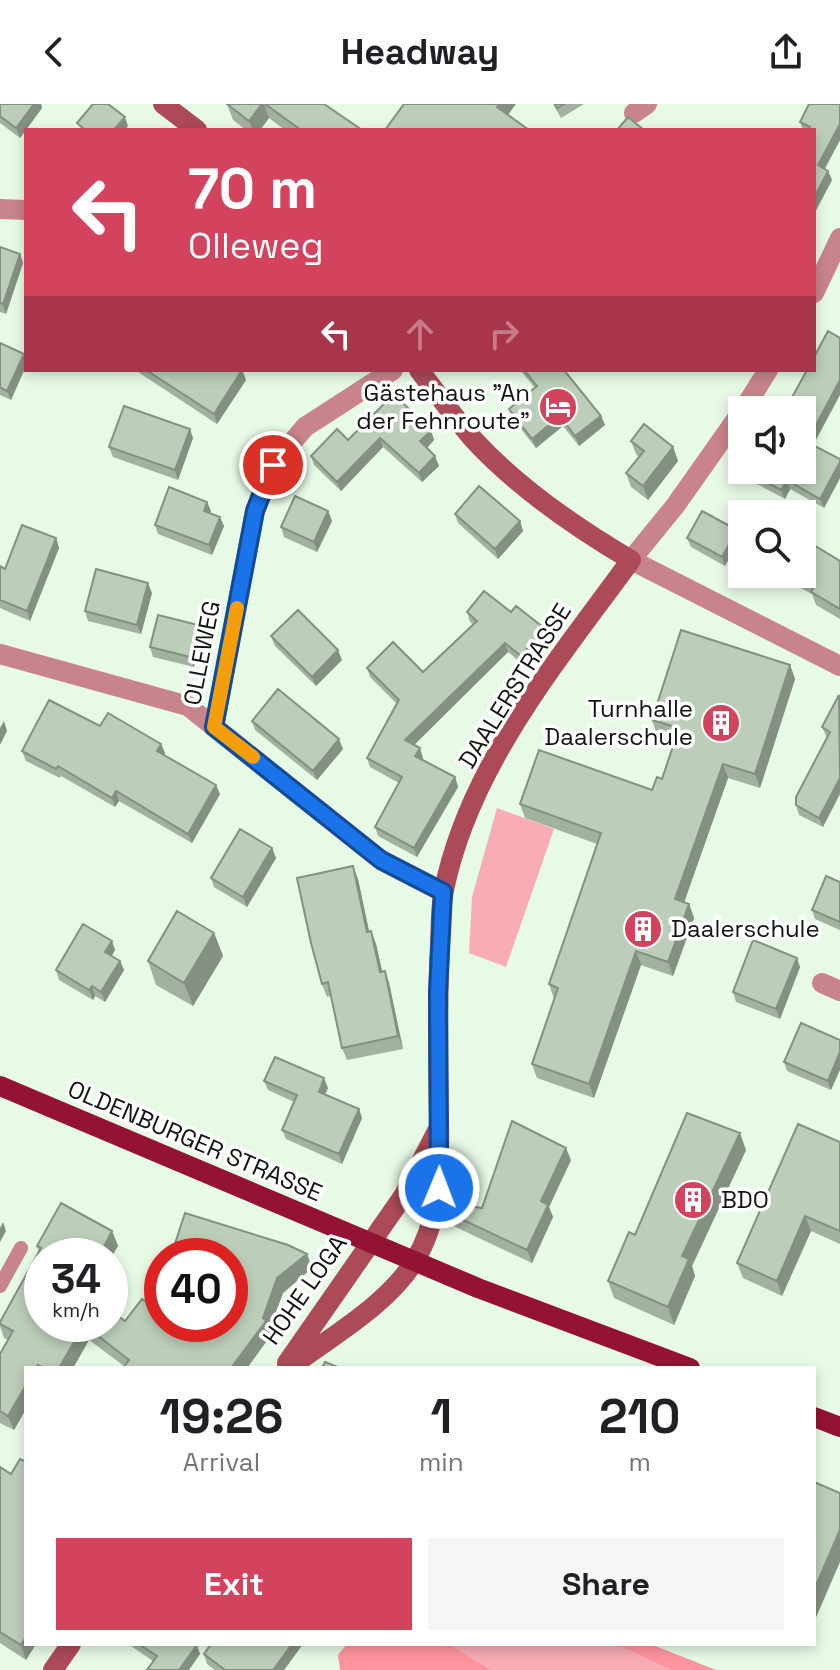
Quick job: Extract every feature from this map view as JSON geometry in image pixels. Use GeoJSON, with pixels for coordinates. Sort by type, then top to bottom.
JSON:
{"type":"FeatureCollection","features":[{"type":"Feature","properties":{"kind":"main road","name":"OLDENBURGER STRASSE"},"geometry":{"type":"LineString","coordinates":[[0,1086],[524,1306],[685,1366]]}},
{"type":"Feature","properties":{"kind":"main road"},"geometry":{"type":"LineString","coordinates":[[816,1418],[840,1427]]}},
{"type":"Feature","properties":{"kind":"street"},"geometry":{"type":"LineString","coordinates":[[163,104],[194,128]]}},
{"type":"Feature","properties":{"kind":"street"},"geometry":{"type":"LineString","coordinates":[[0,209],[24,210]]}},
{"type":"Feature","properties":{"kind":"street"},"geometry":{"type":"LineString","coordinates":[[816,290],[835,266],[840,238]]}},
{"type":"Feature","properties":{"kind":"street","name":"OLLEWEG"},"geometry":{"type":"LineString","coordinates":[[390,372],[305,427],[273,465],[255,511],[214,727],[381,860],[443,892]]}},
{"type":"Feature","properties":{"kind":"street"},"geometry":{"type":"LineString","coordinates":[[421,372],[473,438],[505,470],[582,531],[631,560],[840,666]]}},
{"type":"Feature","properties":{"kind":"street","name":"DAALERSTRASSE"},"geometry":{"type":"LineString","coordinates":[[752,396],[767,372]]}},
{"type":"Feature","properties":{"kind":"street","name":"DAALERSTRASSE"},"geometry":{"type":"LineString","coordinates":[[414,1261],[437,1209],[441,1168],[438,992],[443,892],[468,818],[501,747],[570,643],[728,431]]}},
{"type":"Feature","properties":{"kind":"street"},"geometry":{"type":"LineString","coordinates":[[0,654],[188,706],[214,727]]}},
{"type":"Feature","properties":{"kind":"street","name":"DAALERSTRASSE"},"geometry":{"type":"LineString","coordinates":[[370,1242],[415,1177],[439,1128]]}},
{"type":"Feature","properties":{"kind":"street","name":"HOHE LOGA"},"geometry":{"type":"LineString","coordinates":[[284,1366],[370,1242]]}},
{"type":"Feature","properties":{"kind":"street","name":"HOHE LOGA"},"geometry":{"type":"LineString","coordinates":[[292,1366],[372,1306],[414,1261]]}},
{"type":"Feature","properties":{"kind":"street"},"geometry":{"type":"LineString","coordinates":[[53,1670],[70,1646]]}},
{"type":"Feature","properties":{"kind":"lane"},"geometry":{"type":"LineString","coordinates":[[0,1286],[21,1248]]}},
{"type":"Feature","properties":{"kind":"shaded area"},"geometry":{"type":"Polygon","coordinates":[[[497,808],[554,829],[506,967],[469,953],[472,897],[497,808]]]}},
{"type":"Feature","properties":{"kind":"shaded area"},"geometry":{"type":"Polygon","coordinates":[[[345,1646],[453,1646],[491,1670],[340,1670],[338,1655],[345,1646]]]}},
{"type":"Feature","properties":{"kind":"shaded area"},"geometry":{"type":"Polygon","coordinates":[[[453,1646],[619,1646],[671,1670],[491,1670],[453,1646]]]}},
{"type":"Feature","properties":{"kind":"shaded area"},"geometry":{"type":"Polygon","coordinates":[[[619,1646],[655,1646],[716,1670],[671,1670],[619,1646]]]}},
{"type":"Feature","properties":{"kind":"building"},"geometry":{"type":"Polygon","coordinates":[[[0,104],[34,104],[16,128],[0,116],[0,104]]]}},
{"type":"Feature","properties":{"kind":"building"},"geometry":{"type":"Polygon","coordinates":[[[93,104],[108,104],[125,117],[116,128],[83,128],[77,123],[93,104]]]}},
{"type":"Feature","properties":{"kind":"building"},"geometry":{"type":"Polygon","coordinates":[[[227,104],[262,104],[249,121],[227,104]]]}},
{"type":"Feature","properties":{"kind":"building"},"geometry":{"type":"Polygon","coordinates":[[[265,104],[324,104],[359,128],[298,128],[265,104]]]}},
{"type":"Feature","properties":{"kind":"building"},"geometry":{"type":"Polygon","coordinates":[[[404,104],[500,104],[497,107],[526,128],[386,128],[404,104]]]}},
{"type":"Feature","properties":{"kind":"building"},"geometry":{"type":"Polygon","coordinates":[[[809,104],[840,104],[840,124],[818,165],[828,171],[816,194],[816,128],[800,122],[809,104]]]}},
{"type":"Feature","properties":{"kind":"building"},"geometry":{"type":"Polygon","coordinates":[[[628,117],[642,128],[619,128],[628,117]]]}},
{"type":"Feature","properties":{"kind":"building"},"geometry":{"type":"Polygon","coordinates":[[[0,247],[20,254],[3,304],[0,303],[0,247]]]}},
{"type":"Feature","properties":{"kind":"building"},"geometry":{"type":"Polygon","coordinates":[[[828,331],[840,338],[840,380],[816,425],[816,396],[793,396],[806,372],[816,372],[816,353],[828,331]]]}},
{"type":"Feature","properties":{"kind":"building"},"geometry":{"type":"Polygon","coordinates":[[[0,343],[24,354],[7,391],[0,387],[0,343]]]}},
{"type":"Feature","properties":{"kind":"building"},"geometry":{"type":"Polygon","coordinates":[[[149,372],[241,372],[214,414],[149,372]]]}},
{"type":"Feature","properties":{"kind":"building","name":"Gästehaus \"An der Fehnroute\""},"geometry":{"type":"Polygon","coordinates":[[[526,372],[566,372],[601,416],[575,436],[560,416],[532,439],[509,409],[537,386],[526,372]]]}},
{"type":"Feature","properties":{"kind":"building"},"geometry":{"type":"Polygon","coordinates":[[[394,394],[431,431],[420,441],[435,456],[419,473],[380,438],[337,482],[311,456],[337,429],[348,440],[394,394]]]}},
{"type":"Feature","properties":{"kind":"building"},"geometry":{"type":"Polygon","coordinates":[[[124,406],[190,429],[175,470],[109,447],[124,406]]]}},
{"type":"Feature","properties":{"kind":"building"},"geometry":{"type":"Polygon","coordinates":[[[644,424],[673,447],[643,486],[626,473],[644,451],[631,441],[644,424]]]}},
{"type":"Feature","properties":{"kind":"building"},"geometry":{"type":"Polygon","coordinates":[[[816,447],[840,459],[820,499],[794,484],[816,484],[816,447]]]}},
{"type":"Feature","properties":{"kind":"building"},"geometry":{"type":"Polygon","coordinates":[[[770,484],[785,484],[781,490],[770,484]]]}},
{"type":"Feature","properties":{"kind":"building"},"geometry":{"type":"Polygon","coordinates":[[[479,486],[520,521],[495,549],[455,514],[479,486]]]}},
{"type":"Feature","properties":{"kind":"building"},"geometry":{"type":"Polygon","coordinates":[[[169,487],[207,502],[204,511],[220,517],[209,545],[155,525],[169,487]]]}},
{"type":"Feature","properties":{"kind":"building"},"geometry":{"type":"Polygon","coordinates":[[[295,496],[328,511],[314,542],[281,527],[295,496]]]}},
{"type":"Feature","properties":{"kind":"building"},"geometry":{"type":"Polygon","coordinates":[[[702,511],[728,525],[728,546],[722,557],[687,538],[702,511]]]}},
{"type":"Feature","properties":{"kind":"building"},"geometry":{"type":"Polygon","coordinates":[[[22,525],[56,538],[27,611],[0,600],[0,566],[5,569],[22,525]]]}},
{"type":"Feature","properties":{"kind":"building"},"geometry":{"type":"Polygon","coordinates":[[[816,546],[840,561],[840,609],[811,592],[816,588],[816,546]]]}},
{"type":"Feature","properties":{"kind":"building"},"geometry":{"type":"Polygon","coordinates":[[[96,569],[148,583],[137,625],[85,611],[96,569]]]}},
{"type":"Feature","properties":{"kind":"building"},"geometry":{"type":"Polygon","coordinates":[[[484,591],[511,612],[516,606],[544,628],[521,656],[505,643],[405,740],[420,748],[415,756],[455,777],[414,848],[375,827],[402,777],[367,758],[399,700],[367,668],[393,642],[423,672],[477,621],[467,612],[484,591]]]}},
{"type":"Feature","properties":{"kind":"building"},"geometry":{"type":"Polygon","coordinates":[[[298,610],[338,650],[312,677],[271,636],[298,610]]]}},
{"type":"Feature","properties":{"kind":"building"},"geometry":{"type":"Polygon","coordinates":[[[158,615],[198,625],[190,657],[150,647],[158,615]]]}},
{"type":"Feature","properties":{"kind":"building"},"geometry":{"type":"Polygon","coordinates":[[[681,630],[790,665],[755,774],[723,764],[675,899],[689,904],[668,962],[636,951],[589,1084],[532,1064],[558,988],[549,984],[601,833],[520,804],[539,750],[652,790],[657,777],[662,779],[679,728],[652,720],[681,630]]]}},
{"type":"Feature","properties":{"kind":"building"},"geometry":{"type":"Polygon","coordinates":[[[278,689],[339,739],[313,771],[252,721],[278,689]]]}},
{"type":"Feature","properties":{"kind":"building"},"geometry":{"type":"Polygon","coordinates":[[[839,695],[840,778],[819,818],[796,805],[796,797],[830,732],[822,727],[839,695]]]}},
{"type":"Feature","properties":{"kind":"building"},"geometry":{"type":"Polygon","coordinates":[[[49,700],[100,726],[108,713],[161,744],[157,751],[216,785],[188,834],[116,791],[112,798],[58,766],[56,769],[22,751],[49,700]]]}},
{"type":"Feature","properties":{"kind":"building"},"geometry":{"type":"Polygon","coordinates":[[[240,829],[272,848],[243,897],[211,878],[240,829]]]}},
{"type":"Feature","properties":{"kind":"building"},"geometry":{"type":"Polygon","coordinates":[[[353,866],[367,932],[371,931],[380,972],[385,971],[398,1036],[342,1048],[328,982],[322,984],[297,878],[353,866]]]}},
{"type":"Feature","properties":{"kind":"building"},"geometry":{"type":"Polygon","coordinates":[[[826,876],[840,882],[840,922],[812,910],[826,876]]]}},
{"type":"Feature","properties":{"kind":"building"},"geometry":{"type":"Polygon","coordinates":[[[177,911],[214,933],[184,983],[148,961],[177,911]]]}},
{"type":"Feature","properties":{"kind":"building"},"geometry":{"type":"Polygon","coordinates":[[[83,924],[112,941],[105,952],[120,961],[101,992],[92,986],[89,990],[56,970],[83,924]]]}},
{"type":"Feature","properties":{"kind":"building"},"geometry":{"type":"Polygon","coordinates":[[[753,940],[797,958],[776,1009],[733,992],[753,940]]]}},
{"type":"Feature","properties":{"kind":"building"},"geometry":{"type":"Polygon","coordinates":[[[801,1023],[840,1040],[840,1052],[828,1081],[784,1062],[801,1023]]]}},
{"type":"Feature","properties":{"kind":"building"},"geometry":{"type":"Polygon","coordinates":[[[275,1057],[324,1078],[319,1092],[359,1109],[339,1154],[282,1130],[297,1095],[264,1081],[275,1057]]]}},
{"type":"Feature","properties":{"kind":"building","name":"BDO"},"geometry":{"type":"Polygon","coordinates":[[[687,1113],[740,1133],[682,1256],[689,1259],[668,1307],[608,1281],[629,1232],[635,1235],[687,1113]]]}},
{"type":"Feature","properties":{"kind":"building"},"geometry":{"type":"Polygon","coordinates":[[[512,1121],[566,1148],[541,1201],[548,1205],[527,1250],[440,1209],[442,1201],[482,1208],[512,1121]]]}},
{"type":"Feature","properties":{"kind":"building"},"geometry":{"type":"Polygon","coordinates":[[[798,1124],[840,1142],[840,1231],[805,1216],[777,1281],[737,1263],[798,1124]]]}},
{"type":"Feature","properties":{"kind":"building"},"geometry":{"type":"Polygon","coordinates":[[[61,1203],[112,1231],[108,1238],[41,1238],[61,1203]]]}},
{"type":"Feature","properties":{"kind":"building"},"geometry":{"type":"Polygon","coordinates":[[[185,1213],[288,1245],[307,1254],[277,1278],[263,1318],[266,1321],[232,1366],[124,1366],[129,1360],[106,1342],[128,1342],[128,1317],[142,1299],[144,1342],[248,1342],[248,1238],[177,1238],[185,1213]]]}},
{"type":"Feature","properties":{"kind":"building"},"geometry":{"type":"Polygon","coordinates":[[[24,1279],[24,1342],[74,1342],[60,1366],[24,1366],[24,1388],[8,1416],[0,1411],[0,1354],[13,1331],[0,1322],[24,1279]]]}},
{"type":"Feature","properties":{"kind":"building"},"geometry":{"type":"Polygon","coordinates":[[[20,1459],[24,1461],[24,1640],[21,1645],[0,1632],[0,1467],[11,1474],[20,1459]]]}},
{"type":"Feature","properties":{"kind":"building"},"geometry":{"type":"Polygon","coordinates":[[[816,1483],[840,1493],[840,1530],[816,1585],[816,1483]]]}},
{"type":"Feature","properties":{"kind":"building"},"geometry":{"type":"Polygon","coordinates":[[[142,1646],[196,1646],[179,1670],[147,1670],[157,1656],[142,1646]]]}},
{"type":"Feature","properties":{"kind":"building"},"geometry":{"type":"Polygon","coordinates":[[[210,1646],[291,1646],[273,1670],[225,1670],[204,1654],[210,1646]]]}},
{"type":"Feature","properties":{"kind":"slow traffic"},"geometry":{"type":"LineString","coordinates":[[237,608],[214,727],[253,757]]}},
{"type":"Feature","properties":{"kind":"place","name":"Gästehaus \"An der Fehnroute\""},"geometry":{"type":"Point","coordinates":[558,407]}},
{"type":"Feature","properties":{"kind":"place","name":"Turnhalle Daalerschule"},"geometry":{"type":"Point","coordinates":[721,723]}},
{"type":"Feature","properties":{"kind":"place","name":"Daalerschule"},"geometry":{"type":"Point","coordinates":[643,929]}},
{"type":"Feature","properties":{"kind":"place","name":"BDO"},"geometry":{"type":"Point","coordinates":[693,1200]}},
{"type":"Feature","properties":{"kind":"route"},"geometry":{"type":"LineString","coordinates":[[273,465],[255,511],[214,727],[381,860],[443,892],[438,992],[439,1188]]}}]}
